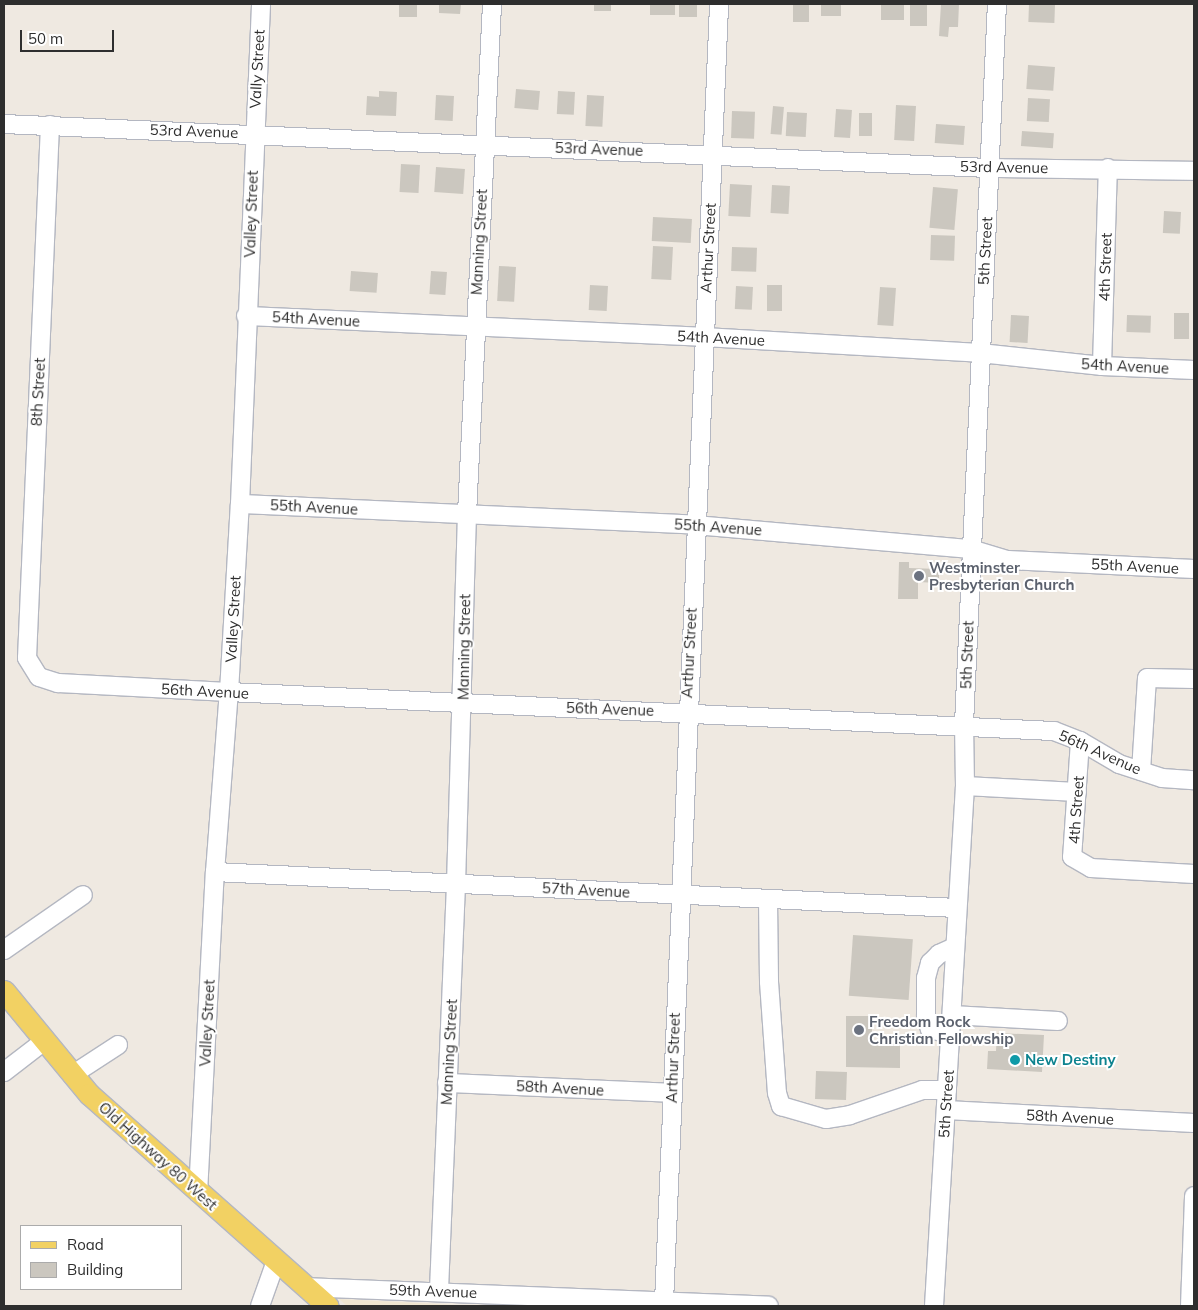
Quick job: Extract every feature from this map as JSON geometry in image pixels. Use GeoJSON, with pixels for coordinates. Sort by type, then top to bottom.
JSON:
{"type":"FeatureCollection","features":[{"type":"Feature","properties":{"kind":"main road","name":"Old Highway 80 West"},"geometry":{"type":"LineString","coordinates":[[4,991],[43,1042],[89,1094],[198,1193],[328,1306]]}},
{"type":"Feature","properties":{"kind":"street","name":"Vally Street"},"geometry":{"type":"LineString","coordinates":[[254,134],[261,4]]}},
{"type":"Feature","properties":{"kind":"street","name":"Manning Street"},"geometry":{"type":"LineString","coordinates":[[439,1290],[456,884],[467,514],[492,4]]}},
{"type":"Feature","properties":{"kind":"street","name":"Arthur Street"},"geometry":{"type":"LineString","coordinates":[[664,1302],[679,894],[719,4]]}},
{"type":"Feature","properties":{"kind":"street","name":"5th Street"},"geometry":{"type":"LineString","coordinates":[[934,1306],[952,1015],[956,908],[965,786],[964,724],[971,549],[997,4]]}},
{"type":"Feature","properties":{"kind":"street","name":"53rd Avenue"},"geometry":{"type":"LineString","coordinates":[[4,124],[713,154],[990,168],[1108,168],[1194,171]]}},
{"type":"Feature","properties":{"kind":"street","name":"8th Street"},"geometry":{"type":"LineString","coordinates":[[27,658],[50,125]]}},
{"type":"Feature","properties":{"kind":"street","name":"Valley Street"},"geometry":{"type":"LineString","coordinates":[[198,1193],[215,872],[230,692],[240,504],[254,134]]}},
{"type":"Feature","properties":{"kind":"street","name":"4th Street"},"geometry":{"type":"LineString","coordinates":[[1102,366],[1108,168]]}},
{"type":"Feature","properties":{"kind":"street","name":"54th Avenue"},"geometry":{"type":"LineString","coordinates":[[246,316],[704,337],[980,353],[1102,366],[1194,370]]}},
{"type":"Feature","properties":{"kind":"street","name":"55th Avenue"},"geometry":{"type":"LineString","coordinates":[[240,504],[695,525],[971,549],[1008,560],[1194,569]]}},
{"type":"Feature","properties":{"kind":"street","name":"56th Avenue"},"geometry":{"type":"LineString","coordinates":[[27,658],[39,677],[58,683],[964,724],[1054,731],[1080,741],[1119,764],[1162,778],[1194,780]]}},
{"type":"Feature","properties":{"kind":"street"},"geometry":{"type":"LineString","coordinates":[[1141,771],[1147,678],[1194,679]]}},
{"type":"Feature","properties":{"kind":"street","name":"4th Street"},"geometry":{"type":"LineString","coordinates":[[1080,741],[1072,857],[1091,868],[1194,874]]}},
{"type":"Feature","properties":{"kind":"street"},"geometry":{"type":"LineString","coordinates":[[965,786],[1077,792]]}},
{"type":"Feature","properties":{"kind":"street","name":"57th Avenue"},"geometry":{"type":"LineString","coordinates":[[215,872],[956,908]]}},
{"type":"Feature","properties":{"kind":"street"},"geometry":{"type":"LineString","coordinates":[[4,950],[83,896]]}},
{"type":"Feature","properties":{"kind":"street"},"geometry":{"type":"LineString","coordinates":[[768,899],[769,982],[777,1093],[781,1106],[826,1119],[850,1116],[922,1090],[947,1090]]}},
{"type":"Feature","properties":{"kind":"street"},"geometry":{"type":"LineString","coordinates":[[950,1034],[930,1029],[926,1016],[926,978],[930,963],[938,954],[954,947]]}},
{"type":"Feature","properties":{"kind":"street"},"geometry":{"type":"LineString","coordinates":[[952,1015],[1058,1021]]}},
{"type":"Feature","properties":{"kind":"street"},"geometry":{"type":"LineString","coordinates":[[4,1072],[43,1042]]}},
{"type":"Feature","properties":{"kind":"street"},"geometry":{"type":"LineString","coordinates":[[72,1075],[118,1045]]}},
{"type":"Feature","properties":{"kind":"street","name":"58th Avenue"},"geometry":{"type":"LineString","coordinates":[[447,1083],[672,1094]]}},
{"type":"Feature","properties":{"kind":"street","name":"58th Avenue"},"geometry":{"type":"LineString","coordinates":[[946,1110],[1194,1123]]}},
{"type":"Feature","properties":{"kind":"street"},"geometry":{"type":"LineString","coordinates":[[1190,1306],[1194,1196]]}},
{"type":"Feature","properties":{"kind":"street"},"geometry":{"type":"LineString","coordinates":[[260,1306],[276,1261]]}},
{"type":"Feature","properties":{"kind":"street","name":"59th Avenue"},"geometry":{"type":"LineString","coordinates":[[306,1287],[439,1290],[770,1306]]}},
{"type":"Feature","properties":{"kind":"shaded area"},"geometry":{"type":"Polygon","coordinates":[[[339,1299],[477,1306],[347,1306],[339,1299]]]}},
{"type":"Feature","properties":{"kind":"building"},"geometry":{"type":"Polygon","coordinates":[[[399,4],[417,4],[417,17],[399,17],[399,4]]]}},
{"type":"Feature","properties":{"kind":"building"},"geometry":{"type":"Polygon","coordinates":[[[439,4],[461,4],[460,14],[439,13],[439,4]]]}},
{"type":"Feature","properties":{"kind":"building"},"geometry":{"type":"Polygon","coordinates":[[[594,4],[611,4],[611,11],[594,11],[594,4]]]}},
{"type":"Feature","properties":{"kind":"building"},"geometry":{"type":"Polygon","coordinates":[[[650,4],[675,4],[675,15],[650,15],[650,4]]]}},
{"type":"Feature","properties":{"kind":"building"},"geometry":{"type":"Polygon","coordinates":[[[679,4],[697,4],[697,17],[679,17],[679,4]]]}},
{"type":"Feature","properties":{"kind":"building"},"geometry":{"type":"Polygon","coordinates":[[[793,4],[809,4],[809,22],[793,22],[793,4]]]}},
{"type":"Feature","properties":{"kind":"building"},"geometry":{"type":"Polygon","coordinates":[[[821,4],[841,4],[841,16],[821,16],[821,4]]]}},
{"type":"Feature","properties":{"kind":"building"},"geometry":{"type":"Polygon","coordinates":[[[881,4],[904,4],[904,20],[881,20],[881,4]]]}},
{"type":"Feature","properties":{"kind":"building"},"geometry":{"type":"Polygon","coordinates":[[[910,4],[927,4],[927,26],[910,26],[910,4]]]}},
{"type":"Feature","properties":{"kind":"building"},"geometry":{"type":"Polygon","coordinates":[[[941,4],[959,4],[958,27],[949,27],[948,37],[939,36],[941,4]]]}},
{"type":"Feature","properties":{"kind":"building"},"geometry":{"type":"Polygon","coordinates":[[[1029,4],[1055,5],[1054,23],[1028,22],[1029,4]]]}},
{"type":"Feature","properties":{"kind":"building"},"geometry":{"type":"Polygon","coordinates":[[[1028,65],[1055,67],[1053,91],[1026,89],[1028,65]]]}},
{"type":"Feature","properties":{"kind":"building"},"geometry":{"type":"Polygon","coordinates":[[[516,89],[540,91],[538,110],[514,108],[516,89]]]}},
{"type":"Feature","properties":{"kind":"building"},"geometry":{"type":"Polygon","coordinates":[[[379,91],[397,92],[396,116],[366,115],[367,96],[379,97],[379,91]]]}},
{"type":"Feature","properties":{"kind":"building"},"geometry":{"type":"Polygon","coordinates":[[[558,91],[575,92],[574,115],[557,114],[558,91]]]}},
{"type":"Feature","properties":{"kind":"building"},"geometry":{"type":"Polygon","coordinates":[[[436,95],[454,96],[453,121],[435,120],[436,95]]]}},
{"type":"Feature","properties":{"kind":"building"},"geometry":{"type":"Polygon","coordinates":[[[587,95],[604,96],[602,127],[585,126],[587,95]]]}},
{"type":"Feature","properties":{"kind":"building"},"geometry":{"type":"Polygon","coordinates":[[[1028,98],[1050,99],[1049,122],[1027,121],[1028,98]]]}},
{"type":"Feature","properties":{"kind":"building"},"geometry":{"type":"Polygon","coordinates":[[[896,105],[916,106],[914,141],[894,140],[896,105]]]}},
{"type":"Feature","properties":{"kind":"building"},"geometry":{"type":"Polygon","coordinates":[[[773,106],[784,107],[782,135],[771,134],[773,106]]]}},
{"type":"Feature","properties":{"kind":"building"},"geometry":{"type":"Polygon","coordinates":[[[836,109],[852,110],[850,138],[834,137],[836,109]]]}},
{"type":"Feature","properties":{"kind":"building"},"geometry":{"type":"Polygon","coordinates":[[[732,111],[755,112],[754,139],[731,138],[732,111]]]}},
{"type":"Feature","properties":{"kind":"building"},"geometry":{"type":"Polygon","coordinates":[[[787,112],[807,113],[806,137],[786,136],[787,112]]]}},
{"type":"Feature","properties":{"kind":"building"},"geometry":{"type":"Polygon","coordinates":[[[859,113],[872,113],[872,136],[859,136],[859,113]]]}},
{"type":"Feature","properties":{"kind":"building"},"geometry":{"type":"Polygon","coordinates":[[[936,124],[965,126],[964,145],[935,143],[936,124]]]}},
{"type":"Feature","properties":{"kind":"building"},"geometry":{"type":"Polygon","coordinates":[[[1022,131],[1054,133],[1053,148],[1021,146],[1022,131]]]}},
{"type":"Feature","properties":{"kind":"building"},"geometry":{"type":"Polygon","coordinates":[[[401,164],[420,165],[419,193],[400,192],[401,164]]]}},
{"type":"Feature","properties":{"kind":"building"},"geometry":{"type":"Polygon","coordinates":[[[436,167],[465,169],[463,194],[434,192],[436,167]]]}},
{"type":"Feature","properties":{"kind":"building"},"geometry":{"type":"Polygon","coordinates":[[[730,184],[752,185],[750,217],[728,216],[730,184]]]}},
{"type":"Feature","properties":{"kind":"building"},"geometry":{"type":"Polygon","coordinates":[[[772,185],[790,186],[789,214],[771,213],[772,185]]]}},
{"type":"Feature","properties":{"kind":"building"},"geometry":{"type":"Polygon","coordinates":[[[933,187],[958,189],[954,230],[929,228],[933,187]]]}},
{"type":"Feature","properties":{"kind":"building"},"geometry":{"type":"Polygon","coordinates":[[[1164,211],[1181,212],[1180,234],[1163,233],[1164,211]]]}},
{"type":"Feature","properties":{"kind":"building"},"geometry":{"type":"Polygon","coordinates":[[[653,217],[692,219],[691,243],[652,241],[653,217]]]}},
{"type":"Feature","properties":{"kind":"building"},"geometry":{"type":"Polygon","coordinates":[[[931,235],[955,236],[954,261],[930,260],[931,235]]]}},
{"type":"Feature","properties":{"kind":"building"},"geometry":{"type":"Polygon","coordinates":[[[653,246],[673,247],[671,280],[651,279],[653,246]]]}},
{"type":"Feature","properties":{"kind":"building"},"geometry":{"type":"Polygon","coordinates":[[[732,247],[757,248],[756,272],[731,271],[732,247]]]}},
{"type":"Feature","properties":{"kind":"building"},"geometry":{"type":"Polygon","coordinates":[[[499,266],[516,267],[514,302],[497,301],[499,266]]]}},
{"type":"Feature","properties":{"kind":"building"},"geometry":{"type":"Polygon","coordinates":[[[351,271],[378,273],[377,293],[350,291],[351,271]]]}},
{"type":"Feature","properties":{"kind":"building"},"geometry":{"type":"Polygon","coordinates":[[[431,271],[447,272],[445,295],[429,294],[431,271]]]}},
{"type":"Feature","properties":{"kind":"building"},"geometry":{"type":"Polygon","coordinates":[[[590,285],[608,286],[607,311],[589,310],[590,285]]]}},
{"type":"Feature","properties":{"kind":"building"},"geometry":{"type":"Polygon","coordinates":[[[767,285],[782,285],[782,311],[767,311],[767,285]]]}},
{"type":"Feature","properties":{"kind":"building"},"geometry":{"type":"Polygon","coordinates":[[[736,286],[753,287],[752,310],[735,309],[736,286]]]}},
{"type":"Feature","properties":{"kind":"building"},"geometry":{"type":"Polygon","coordinates":[[[880,287],[896,288],[893,326],[877,325],[880,287]]]}},
{"type":"Feature","properties":{"kind":"building"},"geometry":{"type":"Polygon","coordinates":[[[1174,313],[1189,313],[1189,339],[1174,339],[1174,313]]]}},
{"type":"Feature","properties":{"kind":"building"},"geometry":{"type":"Polygon","coordinates":[[[1011,315],[1029,316],[1028,343],[1010,342],[1011,315]]]}},
{"type":"Feature","properties":{"kind":"building"},"geometry":{"type":"Polygon","coordinates":[[[1127,315],[1151,316],[1150,333],[1126,332],[1127,315]]]}},
{"type":"Feature","properties":{"kind":"building","name":"Westminster Presbyterian Church"},"geometry":{"type":"Polygon","coordinates":[[[899,562],[909,562],[909,568],[939,569],[939,583],[918,582],[918,599],[898,599],[899,562]]]}},
{"type":"Feature","properties":{"kind":"building"},"geometry":{"type":"Polygon","coordinates":[[[853,935],[913,939],[909,1000],[849,996],[853,935]]]}},
{"type":"Feature","properties":{"kind":"building","name":"Freedom Rock Christian Fellowship"},"geometry":{"type":"Polygon","coordinates":[[[846,1016],[872,1016],[872,1043],[900,1044],[900,1068],[846,1067],[846,1016]]]}},
{"type":"Feature","properties":{"kind":"building","name":"New Destiny"},"geometry":{"type":"Polygon","coordinates":[[[997,1033],[1044,1035],[1042,1072],[987,1069],[988,1051],[996,1051],[997,1033]]]}},
{"type":"Feature","properties":{"kind":"building"},"geometry":{"type":"Polygon","coordinates":[[[816,1071],[847,1072],[846,1100],[815,1099],[816,1071]]]}},
{"type":"Feature","properties":{"kind":"place","name":"Westminster Presbyterian Church"},"geometry":{"type":"Point","coordinates":[919,576]}},
{"type":"Feature","properties":{"kind":"place","name":"Freedom Rock Christian Fellowship"},"geometry":{"type":"Point","coordinates":[859,1030]}},
{"type":"Feature","properties":{"kind":"place","name":"New Destiny"},"geometry":{"type":"Point","coordinates":[1015,1060]}}]}
